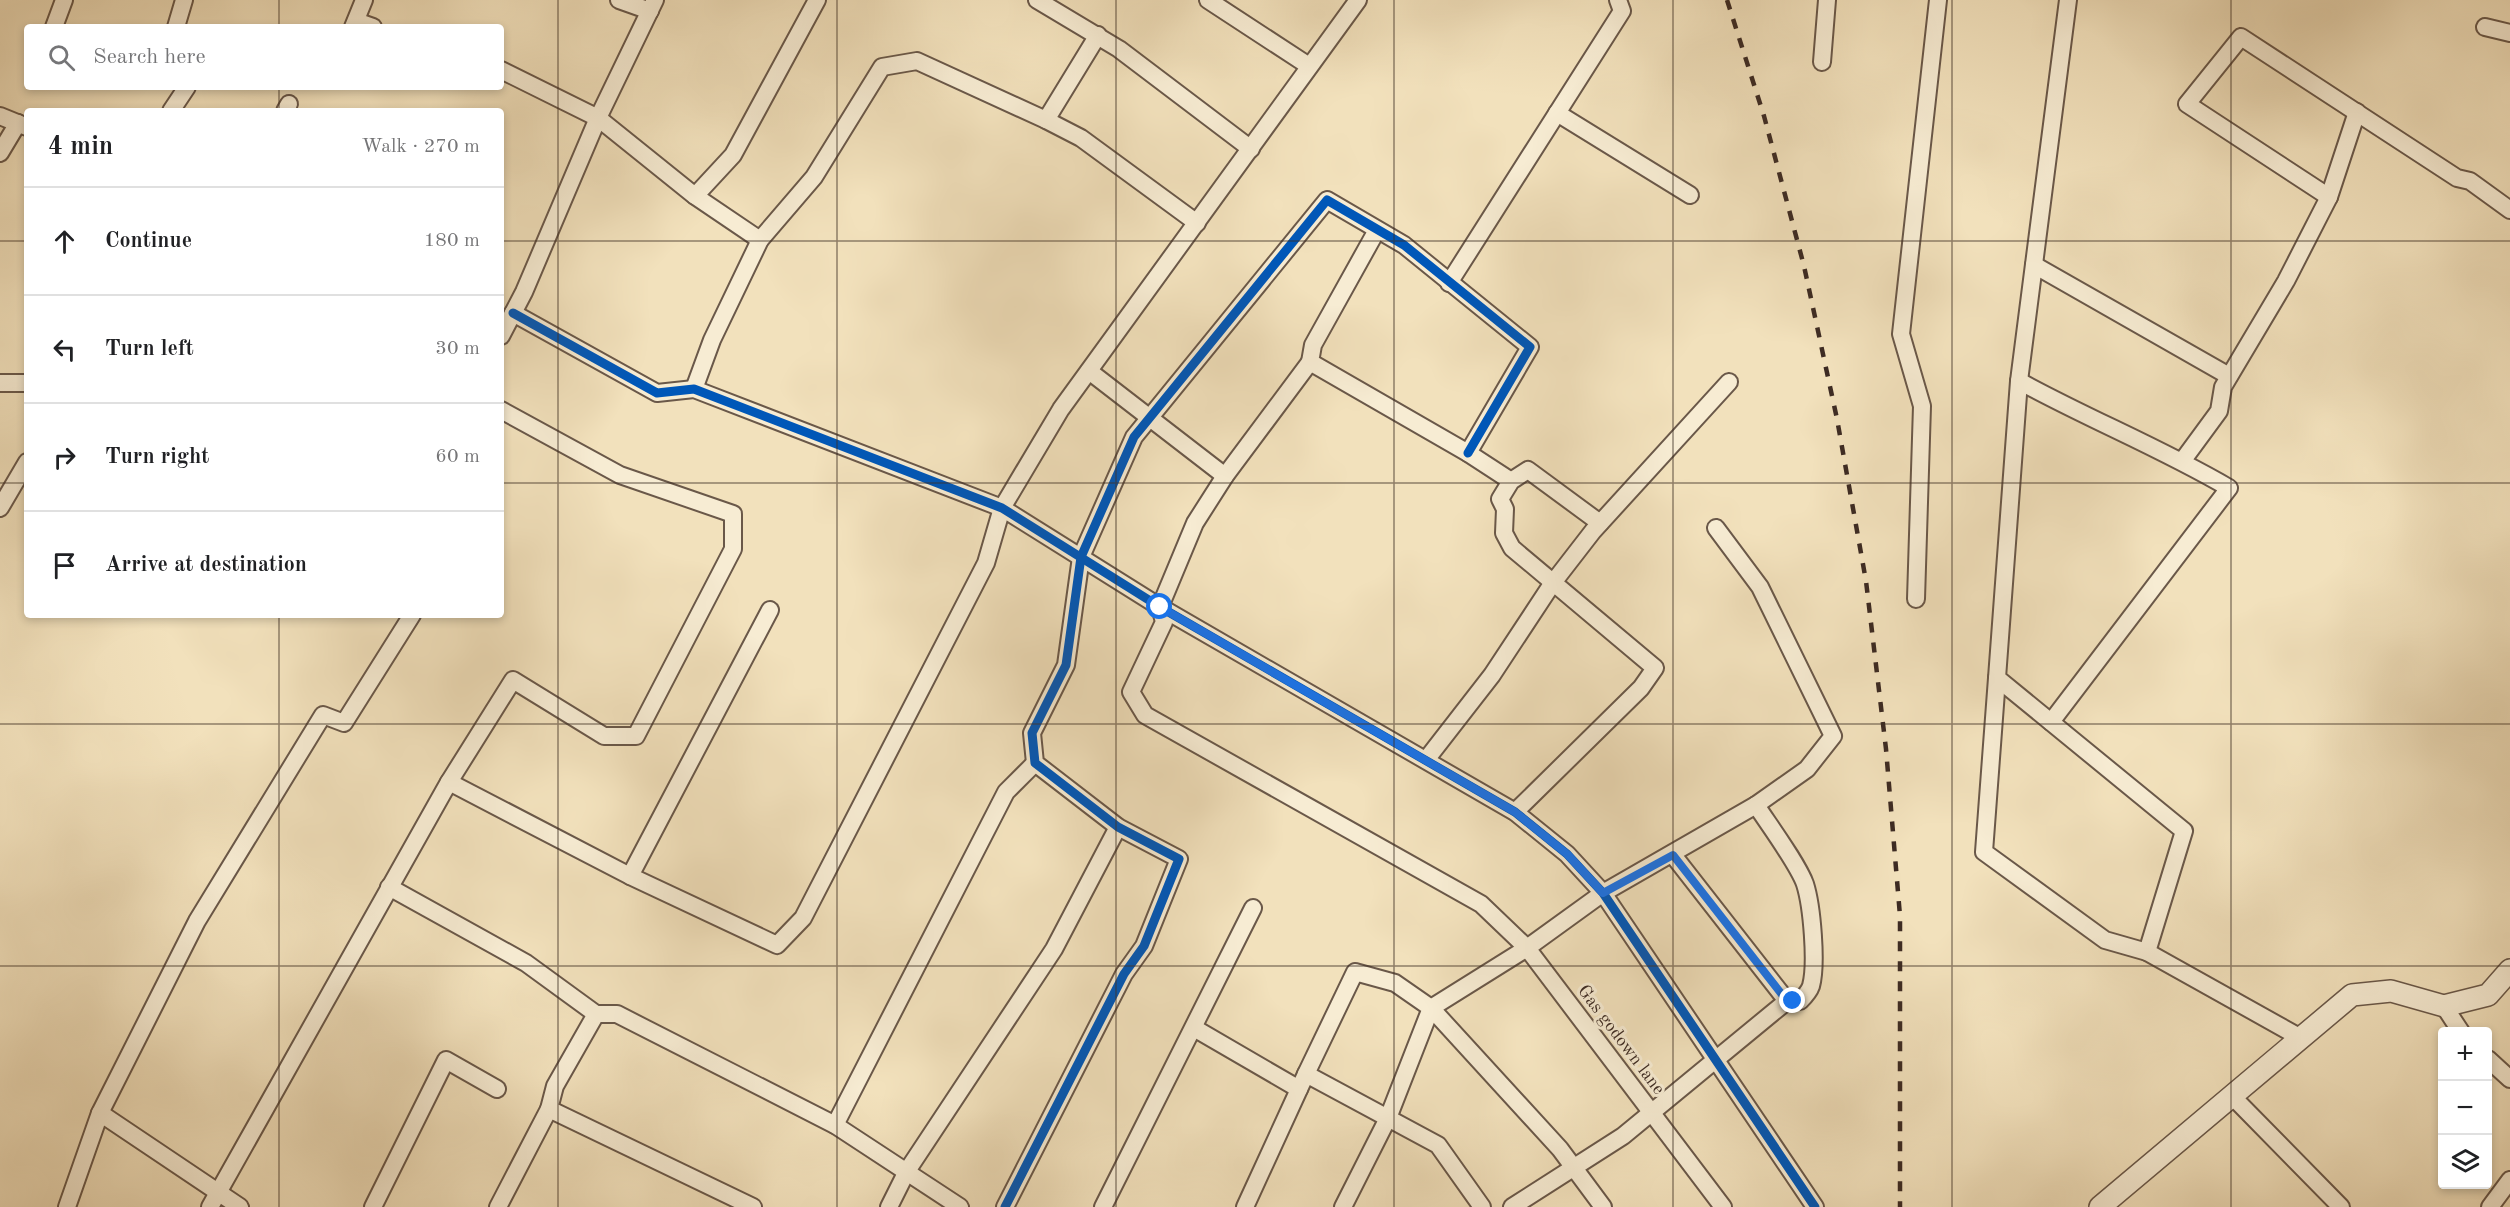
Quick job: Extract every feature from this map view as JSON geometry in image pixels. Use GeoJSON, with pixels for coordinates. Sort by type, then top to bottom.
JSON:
{"type":"FeatureCollection","features":[{"type":"Feature","properties":{"kind":"street"},"geometry":{"type":"LineString","coordinates":[[55,24],[64,0]]}},
{"type":"Feature","properties":{"kind":"street"},"geometry":{"type":"LineString","coordinates":[[177,24],[184,0]]}},
{"type":"Feature","properties":{"kind":"street"},"geometry":{"type":"LineString","coordinates":[[354,24],[364,0]]}},
{"type":"Feature","properties":{"kind":"street"},"geometry":{"type":"LineString","coordinates":[[504,330],[598,118],[652,6],[619,0]]}},
{"type":"Feature","properties":{"kind":"street"},"geometry":{"type":"LineString","coordinates":[[695,196],[733,155],[817,0]]}},
{"type":"Feature","properties":{"kind":"street"},"geometry":{"type":"LineString","coordinates":[[1037,0],[1098,35],[1251,149]]}},
{"type":"Feature","properties":{"kind":"street"},"geometry":{"type":"LineString","coordinates":[[1208,0],[1309,66]]}},
{"type":"Feature","properties":{"kind":"street"},"geometry":{"type":"LineString","coordinates":[[449,782],[630,876],[777,945],[803,918],[980,574],[1002,508],[1061,409],[1358,0]]}},
{"type":"Feature","properties":{"kind":"street"},"geometry":{"type":"LineString","coordinates":[[1449,283],[1622,11],[1618,0]]}},
{"type":"Feature","properties":{"kind":"street"},"geometry":{"type":"LineString","coordinates":[[1822,62],[1827,0]]}},
{"type":"Feature","properties":{"kind":"street"},"geometry":{"type":"LineString","coordinates":[[1916,599],[1922,406],[1901,334],[1938,0]]}},
{"type":"Feature","properties":{"kind":"street"},"geometry":{"type":"LineString","coordinates":[[2068,0],[2019,381],[1984,852],[2105,940],[2147,952],[2301,1038]]}},
{"type":"Feature","properties":{"kind":"street"},"geometry":{"type":"LineString","coordinates":[[2484,27],[2510,33]]}},
{"type":"Feature","properties":{"kind":"street"},"geometry":{"type":"LineString","coordinates":[[1046,120],[1098,35]]}},
{"type":"Feature","properties":{"kind":"street"},"geometry":{"type":"LineString","coordinates":[[2329,197],[2187,104],[2241,37],[2457,178],[2470,181],[2510,210]]}},
{"type":"Feature","properties":{"kind":"street"},"geometry":{"type":"LineString","coordinates":[[694,389],[712,340],[760,240],[814,177],[882,67],[917,61],[1046,120],[1081,138],[1197,223]]}},
{"type":"Feature","properties":{"kind":"street"},"geometry":{"type":"LineString","coordinates":[[504,71],[598,118],[695,196],[760,240]]}},
{"type":"Feature","properties":{"kind":"street"},"geometry":{"type":"LineString","coordinates":[[173,108],[184,90]]}},
{"type":"Feature","properties":{"kind":"street"},"geometry":{"type":"LineString","coordinates":[[2183,460],[2219,411],[2223,387],[2286,281],[2329,197],[2357,112]]}},
{"type":"Feature","properties":{"kind":"street"},"geometry":{"type":"LineString","coordinates":[[1557,114],[1690,195]]}},
{"type":"Feature","properties":{"kind":"street"},"geometry":{"type":"LineString","coordinates":[[0,116],[22,125],[0,153]]}},
{"type":"Feature","properties":{"kind":"street"},"geometry":{"type":"LineString","coordinates":[[1005,1207],[1124,974],[1144,946],[1179,860],[1118,827],[1035,763],[1032,733],[1066,665],[1081,557],[1134,437],[1327,200],[1404,245],[1530,347],[1468,453]]}},
{"type":"Feature","properties":{"kind":"street"},"geometry":{"type":"LineString","coordinates":[[1160,607],[1195,523],[1225,476],[1310,362],[1313,345],[1377,230]]}},
{"type":"Feature","properties":{"kind":"street"},"geometry":{"type":"LineString","coordinates":[[2034,265],[2229,376]]}},
{"type":"Feature","properties":{"kind":"street"},"geometry":{"type":"LineString","coordinates":[[513,313],[657,393],[694,389],[1002,508],[1160,607],[1515,812],[1567,854],[1603,893],[1815,1207]]}},
{"type":"Feature","properties":{"kind":"street"},"geometry":{"type":"LineString","coordinates":[[1310,362],[1468,453],[1511,481]]}},
{"type":"Feature","properties":{"kind":"street"},"geometry":{"type":"LineString","coordinates":[[1089,371],[1225,476]]}},
{"type":"Feature","properties":{"kind":"street"},"geometry":{"type":"LineString","coordinates":[[2019,381],[2063,405],[2183,460],[2229,488],[2051,723]]}},
{"type":"Feature","properties":{"kind":"street"},"geometry":{"type":"LineString","coordinates":[[1426,760],[1492,675],[1552,584],[1600,523],[1728,382]]}},
{"type":"Feature","properties":{"kind":"street"},"geometry":{"type":"LineString","coordinates":[[0,383],[24,383]]}},
{"type":"Feature","properties":{"kind":"street"},"geometry":{"type":"LineString","coordinates":[[214,1200],[449,782],[513,680],[604,736],[636,736],[657,691],[688,640],[733,549],[733,514],[620,475],[504,412]]}},
{"type":"Feature","properties":{"kind":"street"},"geometry":{"type":"LineString","coordinates":[[0,508],[24,467]]}},
{"type":"Feature","properties":{"kind":"street"},"geometry":{"type":"LineString","coordinates":[[1515,812],[1641,688],[1655,668],[1552,584],[1512,548],[1504,534],[1505,509],[1500,499],[1511,481],[1528,470],[1600,523]]}},
{"type":"Feature","properties":{"kind":"street"},"geometry":{"type":"LineString","coordinates":[[1343,1207],[1388,1118],[1431,1008],[1527,948],[1603,893],[1673,855],[1756,805],[1808,770],[1833,736],[1760,587],[1716,528]]}},
{"type":"Feature","properties":{"kind":"street","name":"Gas godown lane"},"geometry":{"type":"LineString","coordinates":[[1160,607],[1164,622],[1131,692],[1145,715],[1481,904],[1527,948],[1723,1207]]}},
{"type":"Feature","properties":{"kind":"street"},"geometry":{"type":"LineString","coordinates":[[630,876],[770,610]]}},
{"type":"Feature","properties":{"kind":"street"},"geometry":{"type":"LineString","coordinates":[[67,1207],[100,1113],[197,921],[278,785],[323,716],[344,723],[409,618]]}},
{"type":"Feature","properties":{"kind":"street"},"geometry":{"type":"LineString","coordinates":[[1997,678],[2184,831],[2147,952]]}},
{"type":"Feature","properties":{"kind":"street"},"geometry":{"type":"LineString","coordinates":[[835,1125],[1006,792],[1035,763]]}},
{"type":"Feature","properties":{"kind":"street"},"geometry":{"type":"LineString","coordinates":[[1512,1207],[1574,1168],[1652,1113],[1787,1001],[1800,1001],[1811,986],[1812,963],[1808,904],[1804,884],[1756,805]]}},
{"type":"Feature","properties":{"kind":"street"},"geometry":{"type":"LineString","coordinates":[[889,1207],[908,1171],[1054,950],[1118,827]]}},
{"type":"Feature","properties":{"kind":"street"},"geometry":{"type":"LineString","coordinates":[[1673,855],[1787,1001]]}},
{"type":"Feature","properties":{"kind":"street"},"geometry":{"type":"LineString","coordinates":[[389,887],[526,963],[596,1014],[617,1014],[835,1125],[960,1207]]}},
{"type":"Feature","properties":{"kind":"street"},"geometry":{"type":"LineString","coordinates":[[1103,1207],[1253,908]]}},
{"type":"Feature","properties":{"kind":"street"},"geometry":{"type":"LineString","coordinates":[[2100,1207],[2352,995],[2391,991],[2444,1005],[2488,995],[2510,970]]}},
{"type":"Feature","properties":{"kind":"street"},"geometry":{"type":"LineString","coordinates":[[1245,1207],[1355,972],[1395,983],[1431,1008],[1560,1149],[1603,1207]]}},
{"type":"Feature","properties":{"kind":"street"},"geometry":{"type":"LineString","coordinates":[[2444,1005],[2458,1027]]}},
{"type":"Feature","properties":{"kind":"street"},"geometry":{"type":"LineString","coordinates":[[498,1207],[549,1109],[555,1086],[596,1014]]}},
{"type":"Feature","properties":{"kind":"street"},"geometry":{"type":"LineString","coordinates":[[1194,1028],[1299,1089]]}},
{"type":"Feature","properties":{"kind":"street"},"geometry":{"type":"LineString","coordinates":[[373,1207],[446,1060],[497,1089]]}},
{"type":"Feature","properties":{"kind":"street"},"geometry":{"type":"LineString","coordinates":[[2492,1063],[2510,1079]]}},
{"type":"Feature","properties":{"kind":"street"},"geometry":{"type":"LineString","coordinates":[[1306,1074],[1438,1144],[1482,1207]]}},
{"type":"Feature","properties":{"kind":"street"},"geometry":{"type":"LineString","coordinates":[[2232,1096],[2341,1207]]}},
{"type":"Feature","properties":{"kind":"street"},"geometry":{"type":"LineString","coordinates":[[549,1109],[750,1206]]}},
{"type":"Feature","properties":{"kind":"street"},"geometry":{"type":"LineString","coordinates":[[100,1113],[214,1200],[240,1207]]}},
{"type":"Feature","properties":{"kind":"street"},"geometry":{"type":"LineString","coordinates":[[2490,1207],[2510,1180]]}},
{"type":"Feature","properties":{"kind":"railway"},"geometry":{"type":"LineString","coordinates":[[1727,0],[1764,116],[1804,266],[1837,419],[1866,581],[1886,749],[1900,916],[1900,1207]]}},
{"type":"Feature","properties":{"kind":"cycle path"},"geometry":{"type":"LineString","coordinates":[[1005,1207],[1124,974],[1144,946],[1179,859],[1118,827],[1035,763],[1032,733],[1066,665],[1081,557],[1134,437],[1327,200],[1404,245],[1530,347],[1468,453]]}},
{"type":"Feature","properties":{"kind":"cycle path"},"geometry":{"type":"LineString","coordinates":[[513,313],[657,393],[694,389],[1002,508],[1160,607],[1515,812],[1567,854],[1603,893],[1815,1207]]}},
{"type":"Feature","properties":{"kind":"route"},"geometry":{"type":"LineString","coordinates":[[1160,607],[1515,812],[1567,854],[1603,893],[1673,855],[1787,1001],[1793,1001]]}}]}
